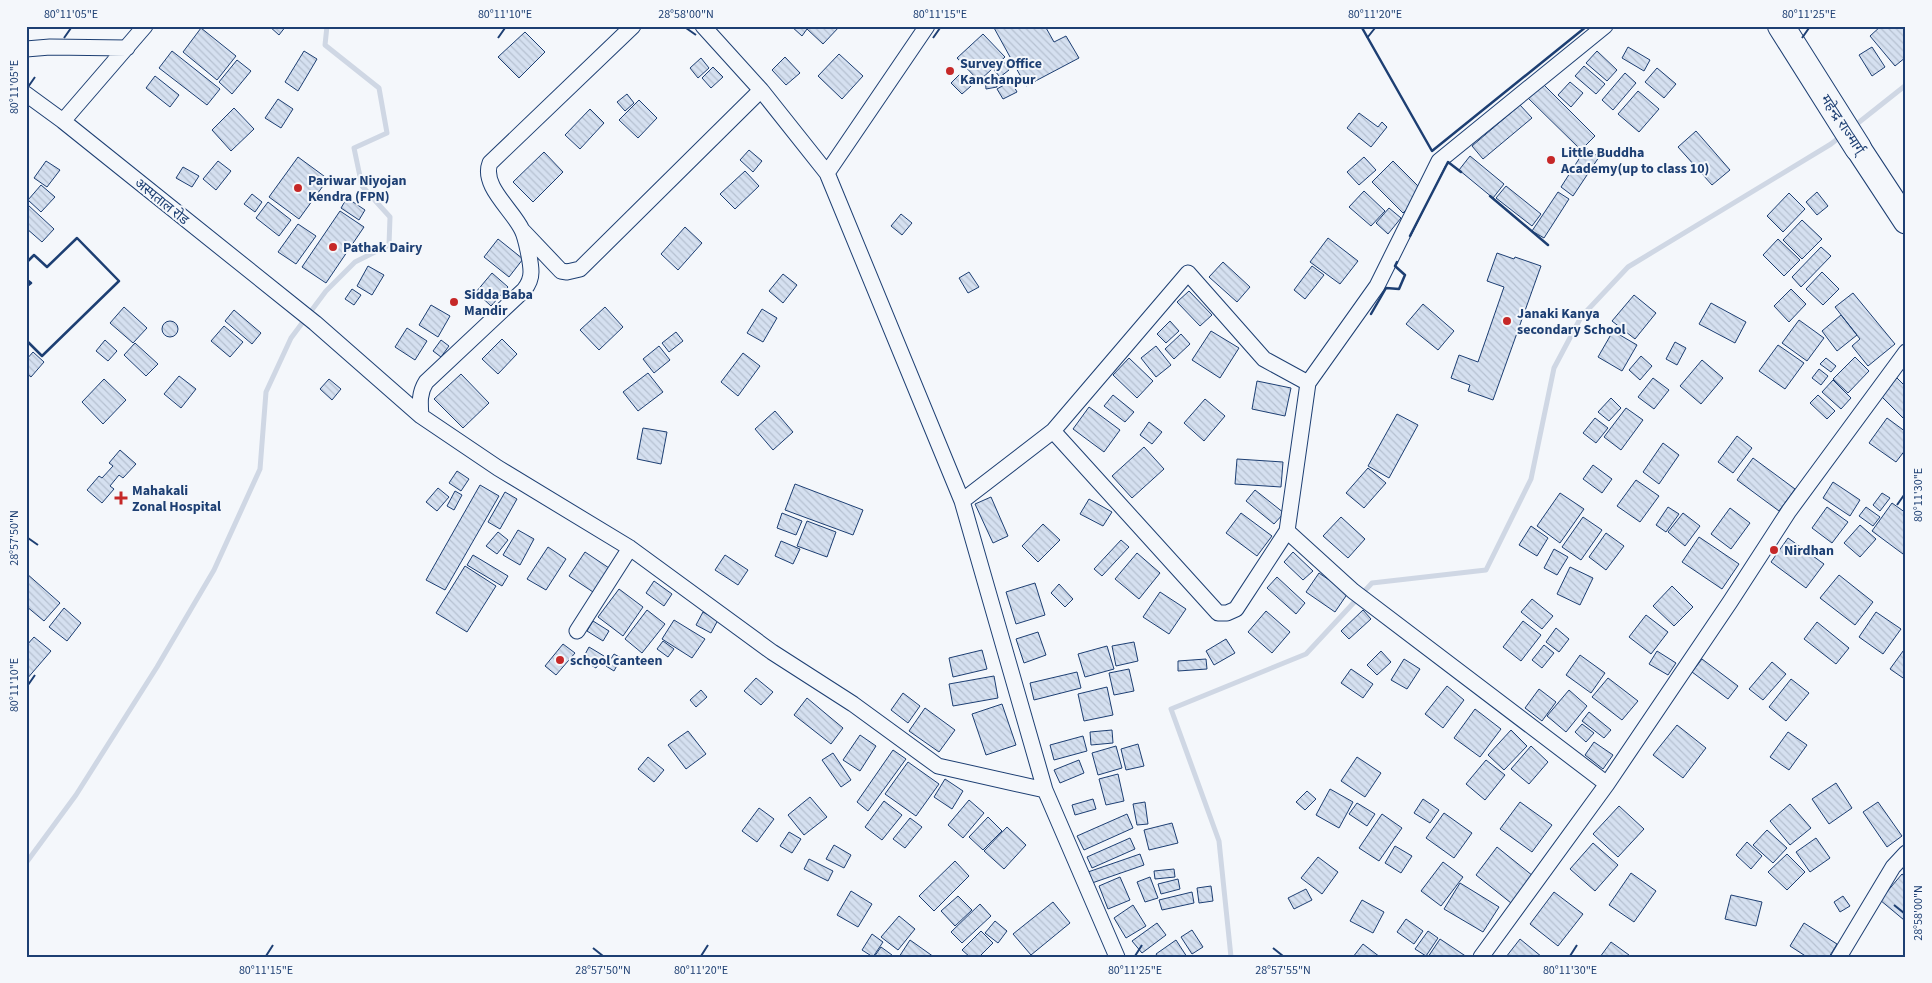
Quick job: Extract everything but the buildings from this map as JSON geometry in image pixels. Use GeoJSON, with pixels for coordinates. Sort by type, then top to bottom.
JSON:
{"type":"FeatureCollection","features":[{"type":"Feature","properties":{"kind":"highway","name":"महेन्द्र राज्मार्ग्"},"geometry":{"type":"LineString","coordinates":[[1781,26],[1858,148]]}},
{"type":"Feature","properties":{"kind":"main road","name":"महेन्द्र राज्मार्ग्"},"geometry":{"type":"LineString","coordinates":[[1858,148],[1906,220]]}},
{"type":"Feature","properties":{"kind":"street"},"geometry":{"type":"LineString","coordinates":[[63,122],[145,26]]}},
{"type":"Feature","properties":{"kind":"street"},"geometry":{"type":"LineString","coordinates":[[633,26],[490,163],[487,173],[490,184],[523,231],[561,271],[567,272],[580,269],[762,90]]}},
{"type":"Feature","properties":{"kind":"street"},"geometry":{"type":"LineString","coordinates":[[703,26],[762,90],[827,173],[962,501],[1045,790],[1117,957]]}},
{"type":"Feature","properties":{"kind":"street"},"geometry":{"type":"LineString","coordinates":[[827,173],[927,26]]}},
{"type":"Feature","properties":{"kind":"street"},"geometry":{"type":"LineString","coordinates":[[1052,431],[1218,613],[1227,613],[1236,609],[1286,531],[1308,383],[1377,286],[1439,161],[1605,26]]}},
{"type":"Feature","properties":{"kind":"street"},"geometry":{"type":"LineString","coordinates":[[26,49],[50,47],[127,48]]}},
{"type":"Feature","properties":{"kind":"street","name":"अस्पताल रोड"},"geometry":{"type":"LineString","coordinates":[[26,94],[315,323],[421,416],[498,468],[630,548],[772,652],[853,704],[938,766],[1045,790]]}},
{"type":"Feature","properties":{"kind":"street"},"geometry":{"type":"LineString","coordinates":[[421,416],[421,389],[426,382],[528,285],[531,272],[523,231]]}},
{"type":"Feature","properties":{"kind":"street"},"geometry":{"type":"LineString","coordinates":[[962,501],[1052,431],[1188,273],[1264,359],[1308,383]]}},
{"type":"Feature","properties":{"kind":"street"},"geometry":{"type":"LineString","coordinates":[[1482,957],[1608,784],[1789,511],[1906,352]]}},
{"type":"Feature","properties":{"kind":"street"},"geometry":{"type":"LineString","coordinates":[[1286,531],[1368,602],[1608,784]]}},
{"type":"Feature","properties":{"kind":"street"},"geometry":{"type":"LineString","coordinates":[[577,631],[630,548]]}},
{"type":"Feature","properties":{"kind":"street"},"geometry":{"type":"LineString","coordinates":[[1838,957],[1893,868],[1906,853]]}},
{"type":"Feature","properties":{"kind":"waterway"},"geometry":{"type":"LineString","coordinates":[[26,863],[76,795],[157,667],[214,570],[260,469],[266,392],[291,338],[326,291],[355,262],[389,245],[390,217],[362,186],[354,148],[387,133],[379,88],[325,45],[327,26]]}},
{"type":"Feature","properties":{"kind":"waterway"},"geometry":{"type":"LineString","coordinates":[[1853,127],[1906,85]]}},
{"type":"Feature","properties":{"kind":"waterway"},"geometry":{"type":"LineString","coordinates":[[1231,957],[1219,841],[1171,709],[1306,654],[1372,583],[1486,570],[1531,479],[1554,368],[1581,317],[1628,267],[1831,144],[1841,136]]}},
{"type":"Feature","properties":{"kind":"wall"},"geometry":{"type":"LineString","coordinates":[[1361,26],[1432,151],[1587,26]]}},
{"type":"Feature","properties":{"kind":"wall"},"geometry":{"type":"LineString","coordinates":[[1410,236],[1448,162],[1461,172]]}},
{"type":"Feature","properties":{"kind":"wall"},"geometry":{"type":"LineString","coordinates":[[1490,196],[1548,245]]}},
{"type":"Feature","properties":{"kind":"wall"},"geometry":{"type":"LineString","coordinates":[[26,263],[34,255],[47,267],[77,238],[119,281],[42,356],[26,340]]}},
{"type":"Feature","properties":{"kind":"wall"},"geometry":{"type":"LineString","coordinates":[[1371,314],[1386,288],[1399,289],[1405,275],[1395,266],[1397,262]]}},
{"type":"Feature","properties":{"kind":"wall"},"geometry":{"type":"LineString","coordinates":[[26,279],[31,283],[26,287]]}},
{"type":"Feature","properties":{"kind":"place","name":"Survey Office Kanchanpur"},"geometry":{"type":"Point","coordinates":[950,71]}},
{"type":"Feature","properties":{"kind":"place","name":"Little Buddha Academy(up to class 10)"},"geometry":{"type":"Point","coordinates":[1551,160]}},
{"type":"Feature","properties":{"kind":"place","name":"Pariwar Niyojan Kendra (FPN)"},"geometry":{"type":"Point","coordinates":[298,188]}},
{"type":"Feature","properties":{"kind":"place","name":"Pathak Dairy"},"geometry":{"type":"Point","coordinates":[333,247]}},
{"type":"Feature","properties":{"kind":"place","name":"Sidda Baba Mandir"},"geometry":{"type":"Point","coordinates":[454,302]}},
{"type":"Feature","properties":{"kind":"place","name":"Janaki Kanya secondary School"},"geometry":{"type":"Point","coordinates":[1507,321]}},
{"type":"Feature","properties":{"kind":"place","name":"Mahakali Zonal Hospital"},"geometry":{"type":"Point","coordinates":[121,498]}},
{"type":"Feature","properties":{"kind":"place","name":"Nirdhan"},"geometry":{"type":"Point","coordinates":[1774,550]}},
{"type":"Feature","properties":{"kind":"place","name":"school canteen"},"geometry":{"type":"Point","coordinates":[560,660]}}]}
